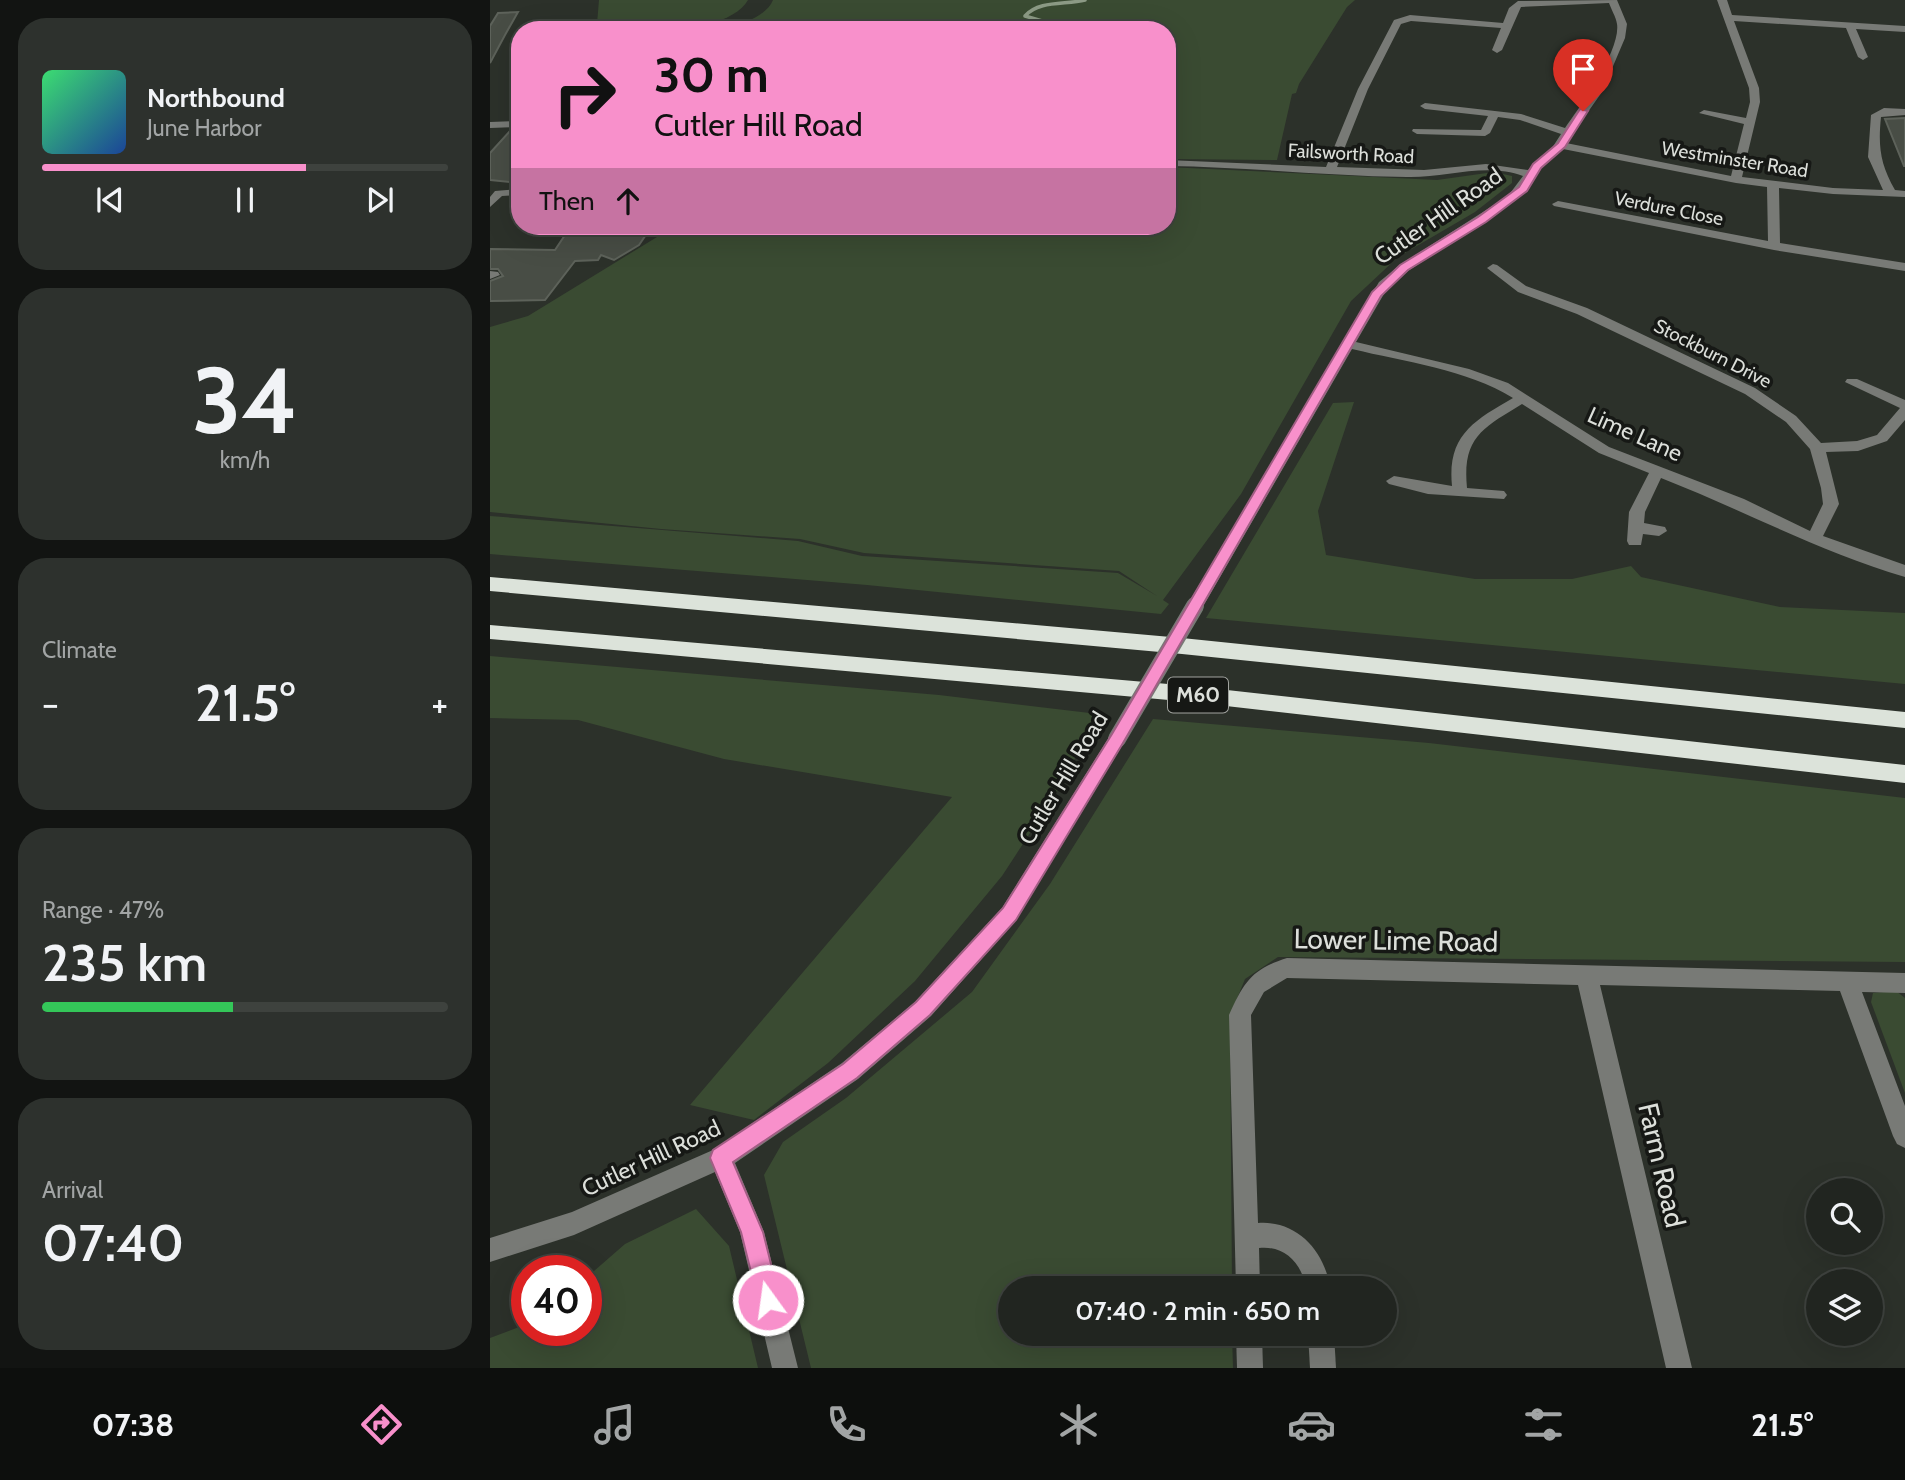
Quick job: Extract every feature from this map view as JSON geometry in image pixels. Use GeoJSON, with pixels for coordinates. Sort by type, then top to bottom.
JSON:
{"type":"FeatureCollection","features":[{"type":"Feature","properties":{"kind":"highway","name":"M60"},"geometry":{"type":"LineString","coordinates":[[490,584],[1182,646],[1905,719]]}},
{"type":"Feature","properties":{"kind":"highway","name":"M60"},"geometry":{"type":"LineString","coordinates":[[490,632],[1191,694],[1905,774]]}},
{"type":"Feature","properties":{"kind":"street"},"geometry":{"type":"LineString","coordinates":[[1497,50],[1516,5],[1540,1],[1612,0],[1622,24],[1620,38],[1597,92],[1567,132],[1561,145]]}},
{"type":"Feature","properties":{"kind":"street"},"geometry":{"type":"LineString","coordinates":[[1722,0],[1754,88],[1755,102],[1736,180]]}},
{"type":"Feature","properties":{"kind":"street"},"geometry":{"type":"LineString","coordinates":[[1330,170],[1363,89],[1397,22],[1410,18],[1506,26]]}},
{"type":"Feature","properties":{"kind":"street"},"geometry":{"type":"LineString","coordinates":[[1728,18],[1905,29]]}},
{"type":"Feature","properties":{"kind":"street"},"geometry":{"type":"LineString","coordinates":[[1850,27],[1863,57]]}},
{"type":"Feature","properties":{"kind":"street"},"geometry":{"type":"LineString","coordinates":[[1425,106],[1521,117],[1567,132]]}},
{"type":"Feature","properties":{"kind":"street"},"geometry":{"type":"LineString","coordinates":[[1891,194],[1873,163],[1876,115],[1884,111],[1905,112]]}},
{"type":"Feature","properties":{"kind":"street"},"geometry":{"type":"LineString","coordinates":[[1704,113],[1750,122]]}},
{"type":"Feature","properties":{"kind":"street"},"geometry":{"type":"LineString","coordinates":[[1417,131],[1485,133],[1494,114]]}},
{"type":"Feature","properties":{"kind":"street"},"geometry":{"type":"LineString","coordinates":[[490,125],[511,124]]}},
{"type":"Feature","properties":{"kind":"street","name":"Westminster Road"},"geometry":{"type":"LineString","coordinates":[[1561,145],[1773,186],[1905,194]]}},
{"type":"Feature","properties":{"kind":"street","name":"Cutler Hill Road"},"geometry":{"type":"LineString","coordinates":[[490,1250],[574,1223],[721,1158],[850,1071],[923,1009],[1009,914],[1117,739],[1377,294],[1391,277],[1512,198],[1561,145]]}},
{"type":"Feature","properties":{"kind":"street","name":"Failsworth Road"},"geometry":{"type":"LineString","coordinates":[[1176,163],[1412,174],[1499,167],[1517,169],[1531,175]]}},
{"type":"Feature","properties":{"kind":"street"},"geometry":{"type":"LineString","coordinates":[[1773,186],[1774,246]]}},
{"type":"Feature","properties":{"kind":"street"},"geometry":{"type":"LineString","coordinates":[[490,204],[499,193],[511,192]]}},
{"type":"Feature","properties":{"kind":"street","name":"Verdure Close"},"geometry":{"type":"LineString","coordinates":[[1558,204],[1774,246],[1905,267]]}},
{"type":"Feature","properties":{"kind":"street","name":"Stockburn Drive"},"geometry":{"type":"LineString","coordinates":[[1493,268],[1522,289],[1581,311],[1750,391],[1791,419],[1817,449],[1831,505],[1814,539]]}},
{"type":"Feature","properties":{"kind":"street","name":"Lime Lane"},"geometry":{"type":"LineString","coordinates":[[1348,344],[1464,372],[1503,386],[1584,440],[1739,503],[1814,539],[1905,571]]}},
{"type":"Feature","properties":{"kind":"street"},"geometry":{"type":"LineString","coordinates":[[1852,382],[1905,405]]}},
{"type":"Feature","properties":{"kind":"street"},"geometry":{"type":"LineString","coordinates":[[1460,492],[1459,453],[1466,440],[1494,416],[1523,398]]}},
{"type":"Feature","properties":{"kind":"street"},"geometry":{"type":"LineString","coordinates":[[1817,449],[1858,446],[1882,438],[1905,411]]}},
{"type":"Feature","properties":{"kind":"street"},"geometry":{"type":"LineString","coordinates":[[1657,471],[1637,512],[1635,534],[1659,531]]}},
{"type":"Feature","properties":{"kind":"street"},"geometry":{"type":"LineString","coordinates":[[1394,481],[1428,489],[1499,495]]}},
{"type":"Feature","properties":{"kind":"street","name":"Lower Lime Road"},"geometry":{"type":"LineString","coordinates":[[1248,1276],[1240,1015],[1252,989],[1268,973],[1287,968],[1905,983]]}},
{"type":"Feature","properties":{"kind":"street","name":"Farm Road"},"geometry":{"type":"LineString","coordinates":[[1587,976],[1679,1368]]}},
{"type":"Feature","properties":{"kind":"street"},"geometry":{"type":"LineString","coordinates":[[1848,983],[1905,1136]]}},
{"type":"Feature","properties":{"kind":"street"},"geometry":{"type":"LineString","coordinates":[[721,1158],[752,1232],[785,1368]]}},
{"type":"Feature","properties":{"kind":"street"},"geometry":{"type":"LineString","coordinates":[[1247,1237],[1275,1235],[1291,1244],[1311,1263],[1317,1276]]}},
{"type":"Feature","properties":{"kind":"street"},"geometry":{"type":"LineString","coordinates":[[1249,1346],[1250,1368]]}},
{"type":"Feature","properties":{"kind":"street"},"geometry":{"type":"LineString","coordinates":[[1322,1346],[1323,1368]]}},
{"type":"Feature","properties":{"kind":"green space"},"geometry":{"type":"Polygon","coordinates":[[[599,0],[748,0],[737,11],[718,21],[597,21],[599,0]]]}},
{"type":"Feature","properties":{"kind":"green space"},"geometry":{"type":"Polygon","coordinates":[[[773,0],[1355,0],[1347,7],[1296,93],[1292,94],[1277,160],[1176,159],[1176,21],[746,21],[770,6],[773,0]]]}},
{"type":"Feature","properties":{"kind":"green space"},"geometry":{"type":"Polygon","coordinates":[[[1176,167],[1437,180],[1494,172],[1512,176],[1512,183],[1475,212],[1398,257],[1351,301],[1241,494],[1163,600],[1169,604],[1161,614],[867,585],[490,554],[490,516],[798,541],[862,556],[1118,573],[1157,596],[1119,571],[864,553],[800,539],[490,512],[490,327],[528,316],[660,235],[1176,235],[1176,167]]]}},
{"type":"Feature","properties":{"kind":"green space"},"geometry":{"type":"Polygon","coordinates":[[[1354,402],[1318,511],[1326,555],[1475,579],[1572,579],[1631,566],[1641,577],[1780,607],[1905,613],[1905,684],[1206,618],[1333,403],[1354,402]]]}},
{"type":"Feature","properties":{"kind":"green space"},"geometry":{"type":"Polygon","coordinates":[[[490,656],[939,695],[1098,714],[1060,787],[1002,876],[915,981],[828,1063],[754,1120],[690,1105],[952,797],[724,759],[578,720],[490,718],[490,656]]]}},
{"type":"Feature","properties":{"kind":"green space"},"geometry":{"type":"Polygon","coordinates":[[[1153,719],[1429,743],[1905,798],[1905,962],[1278,957],[1245,979],[1230,1016],[1232,1276],[998,1276],[998,1346],[1232,1346],[1233,1368],[811,1368],[764,1175],[783,1142],[846,1098],[972,992],[1050,884],[1153,719]]]}},
{"type":"Feature","properties":{"kind":"green space"},"geometry":{"type":"Polygon","coordinates":[[[1896,991],[1905,998],[1905,1093],[1871,1002],[1873,993],[1896,991]]]}},
{"type":"Feature","properties":{"kind":"green space"},"geometry":{"type":"Polygon","coordinates":[[[696,1209],[729,1246],[758,1368],[490,1368],[490,1338],[511,1330],[511,1346],[602,1346],[602,1264],[625,1244],[696,1209]]]}},
{"type":"Feature","properties":{"kind":"building"},"geometry":{"type":"Polygon","coordinates":[[[518,12],[490,63],[490,26],[498,13],[518,12]]]}},
{"type":"Feature","properties":{"kind":"building"},"geometry":{"type":"Polygon","coordinates":[[[1905,118],[1905,166],[1904,166],[1885,119],[1905,118]]]}},
{"type":"Feature","properties":{"kind":"building"},"geometry":{"type":"Polygon","coordinates":[[[511,130],[511,182],[490,180],[490,153],[511,130]]]}},
{"type":"Feature","properties":{"kind":"building"},"geometry":{"type":"Polygon","coordinates":[[[565,235],[646,235],[639,245],[614,260],[601,255],[598,260],[575,261],[545,300],[490,301],[490,281],[503,276],[498,269],[490,269],[490,249],[555,250],[565,235]]]}},
{"type":"Feature","properties":{"kind":"waterway"},"geometry":{"type":"LineString","coordinates":[[1042,21],[1025,16],[1045,5],[1085,0]]}},
{"type":"Feature","properties":{"kind":"route"},"geometry":{"type":"LineString","coordinates":[[768,1300],[752,1232],[721,1158],[850,1071],[923,1009],[1009,914],[1045,860],[1117,739],[1383,285],[1404,268],[1482,219],[1523,189],[1537,166],[1561,145],[1563,138],[1583,111]]}}]}
